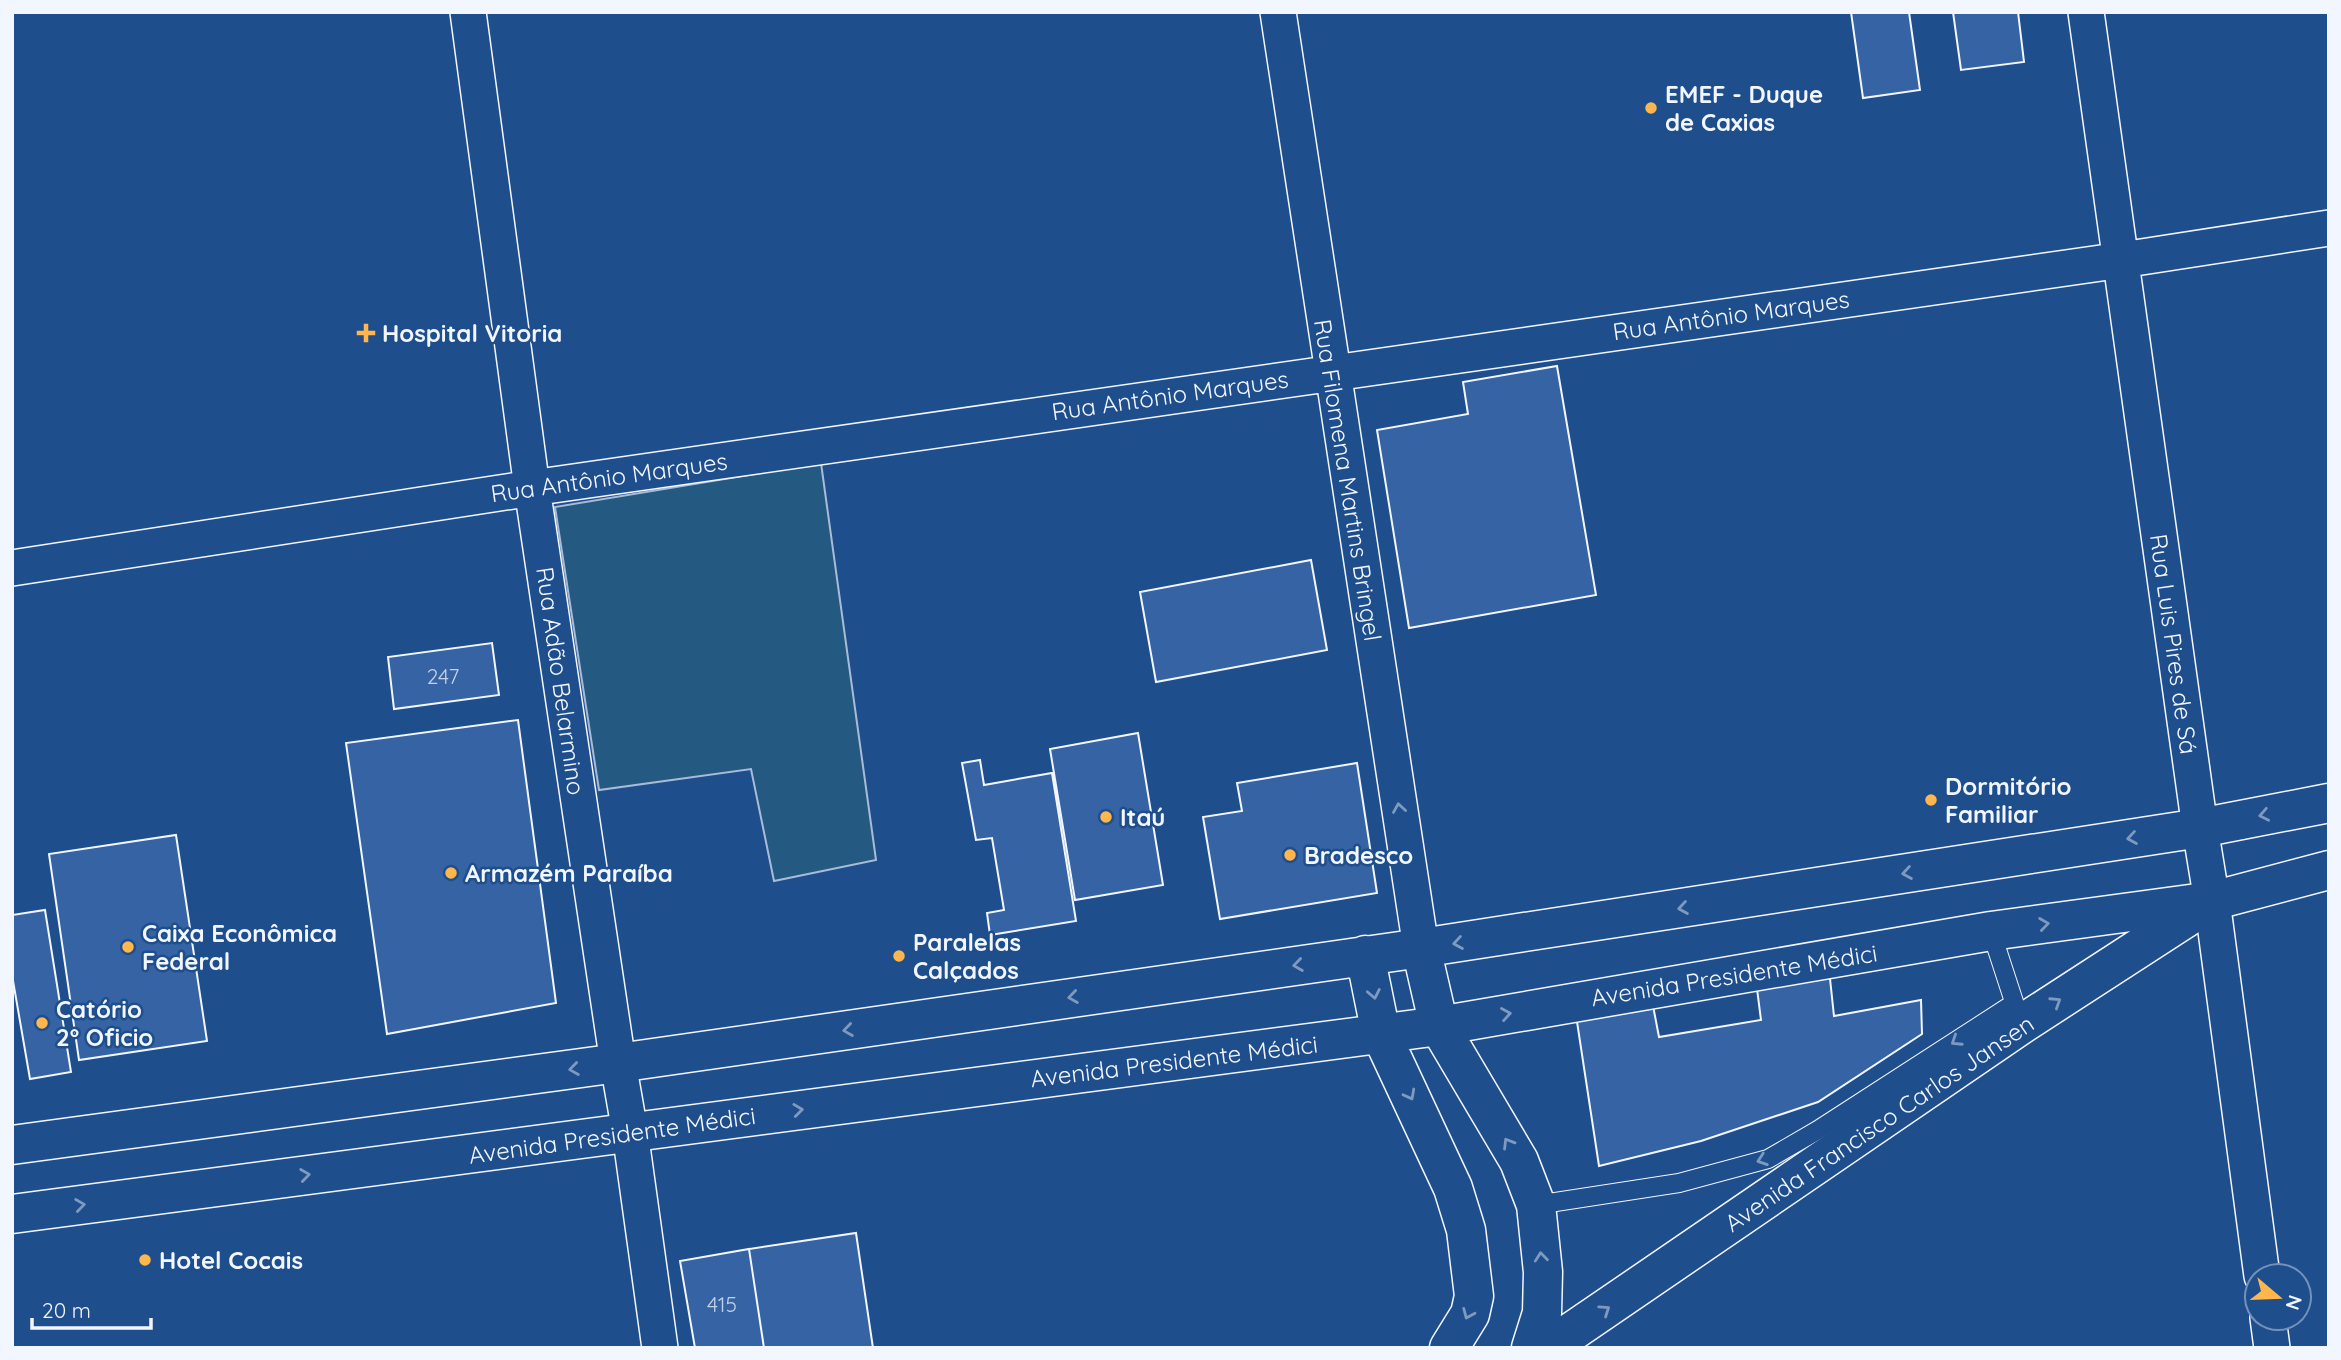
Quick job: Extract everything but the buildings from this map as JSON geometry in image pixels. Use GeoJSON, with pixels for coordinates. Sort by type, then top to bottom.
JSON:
{"type":"FeatureCollection","features":[{"type":"Feature","properties":{"kind":"main road"},"geometry":{"type":"LineString","coordinates":[[12,1144],[618,1063],[1421,948],[2200,828],[2329,803]]}},
{"type":"Feature","properties":{"kind":"main road","name":"Avenida Presidente Médici"},"geometry":{"type":"LineString","coordinates":[[12,1214],[1439,1026],[1991,931],[2212,901],[2329,870]]}},
{"type":"Feature","properties":{"kind":"main road","name":"Avenida Francisco Carlos Jansen"},"geometry":{"type":"LineString","coordinates":[[1548,1348],[2018,1014],[2212,901]]}},
{"type":"Feature","properties":{"kind":"main road"},"geometry":{"type":"LineString","coordinates":[[1421,948],[1439,1026],[1519,1161],[1536,1205],[1543,1272],[1542,1313],[1531,1348]]}},
{"type":"Feature","properties":{"kind":"main road"},"geometry":{"type":"LineString","coordinates":[[1366,955],[1381,1034],[1452,1188],[1466,1230],[1474,1296],[1470,1314],[1449,1348]]}},
{"type":"Feature","properties":{"kind":"street","name":"Rua Adão Belarmino"},"geometry":{"type":"LineString","coordinates":[[468,12],[532,488],[630,1132],[660,1348]]}},
{"type":"Feature","properties":{"kind":"street","name":"Rua Filomena Martins Bringel"},"geometry":{"type":"LineString","coordinates":[[1278,12],[1421,948]]}},
{"type":"Feature","properties":{"kind":"street","name":"Rua Luis Pires de Sá"},"geometry":{"type":"LineString","coordinates":[[2086,12],[2212,901],[2260,1262]]}},
{"type":"Feature","properties":{"kind":"street","name":"Rua Antônio Marques"},"geometry":{"type":"LineString","coordinates":[[12,568],[532,488],[2329,228]]}},
{"type":"Feature","properties":{"kind":"lane"},"geometry":{"type":"LineString","coordinates":[[1536,1205],[1679,1183],[1768,1159],[2018,1014],[1991,931]]}},
{"type":"Feature","properties":{"kind":"shaded area"},"geometry":{"type":"Polygon","coordinates":[[[821,463],[876,860],[774,881],[751,769],[599,790],[555,507],[821,463]]]}},
{"type":"Feature","properties":{"kind":"place","name":"EMEF - Duque de Caxias"},"geometry":{"type":"Point","coordinates":[1651,108]}},
{"type":"Feature","properties":{"kind":"place","name":"Hospital Vitoria"},"geometry":{"type":"Point","coordinates":[366,333]}},
{"type":"Feature","properties":{"kind":"place","name":"Dormitório Familiar"},"geometry":{"type":"Point","coordinates":[1931,800]}},
{"type":"Feature","properties":{"kind":"place","name":"Itaú"},"geometry":{"type":"Point","coordinates":[1106,817]}},
{"type":"Feature","properties":{"kind":"place","name":"Bradesco"},"geometry":{"type":"Point","coordinates":[1290,855]}},
{"type":"Feature","properties":{"kind":"place","name":"Armazém Paraíba"},"geometry":{"type":"Point","coordinates":[451,873]}},
{"type":"Feature","properties":{"kind":"place","name":"Caixa Econômica Federal"},"geometry":{"type":"Point","coordinates":[128,947]}},
{"type":"Feature","properties":{"kind":"place","name":"Paralelas Calçados"},"geometry":{"type":"Point","coordinates":[899,956]}},
{"type":"Feature","properties":{"kind":"place","name":"Catório 2° Oficio"},"geometry":{"type":"Point","coordinates":[42,1023]}},
{"type":"Feature","properties":{"kind":"place","name":"Hotel Cocais"},"geometry":{"type":"Point","coordinates":[145,1260]}}]}
